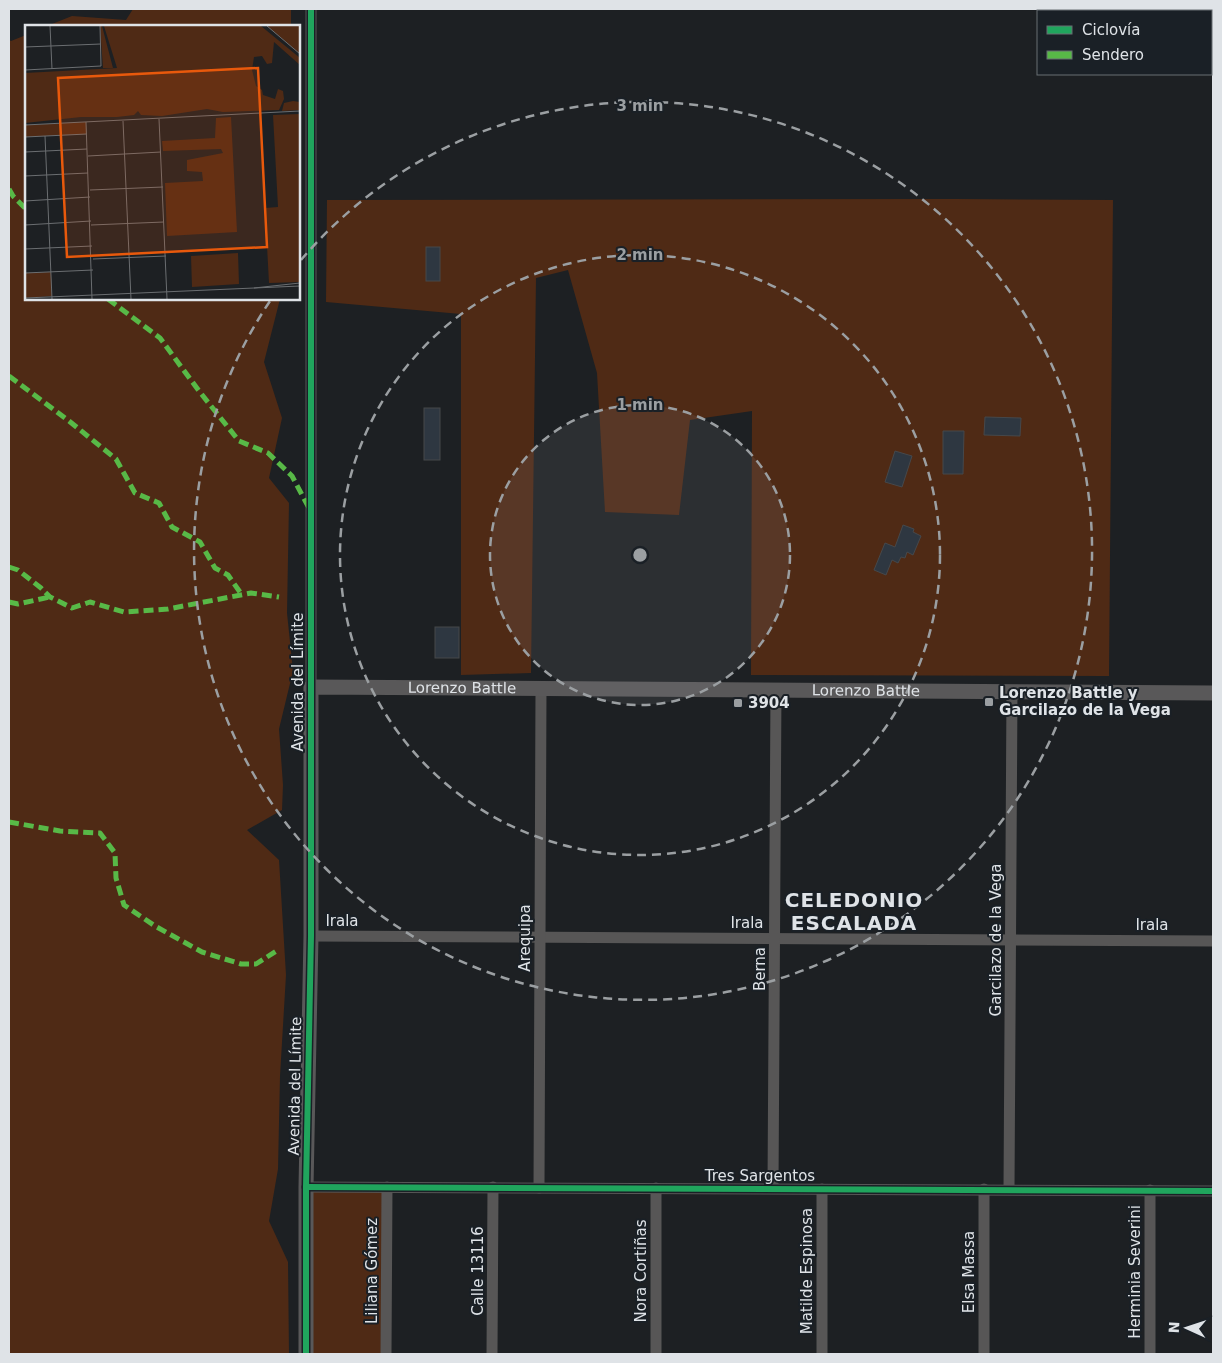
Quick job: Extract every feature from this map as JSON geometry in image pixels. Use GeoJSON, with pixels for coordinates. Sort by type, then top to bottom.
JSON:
{"type":"FeatureCollection","features":[{"type":"Feature","properties":{"kind":"street","name":"Avenida del Límite"},"geometry":{"type":"LineString","coordinates":[[306,1354],[306,1187],[311,936],[311,9]]}},
{"type":"Feature","properties":{"kind":"street","name":"Lorenzo Battle"},"geometry":{"type":"LineString","coordinates":[[310,687],[1213,692]]}},
{"type":"Feature","properties":{"kind":"street","name":"Arequipa"},"geometry":{"type":"LineString","coordinates":[[539,1188],[541,689]]}},
{"type":"Feature","properties":{"kind":"street","name":"Berna"},"geometry":{"type":"LineString","coordinates":[[773,1188],[776,690]]}},
{"type":"Feature","properties":{"kind":"street","name":"Garcilazo de la Vega"},"geometry":{"type":"LineString","coordinates":[[1009,1190],[1012,691]]}},
{"type":"Feature","properties":{"kind":"street","name":"Irala"},"geometry":{"type":"LineString","coordinates":[[311,936],[1213,941]]}},
{"type":"Feature","properties":{"kind":"street","name":"Tres Sargentos"},"geometry":{"type":"LineString","coordinates":[[306,1187],[1213,1191]]}},
{"type":"Feature","properties":{"kind":"street","name":"Liliana Gómez"},"geometry":{"type":"LineString","coordinates":[[386,1354],[387,1187]]}},
{"type":"Feature","properties":{"kind":"street","name":"Calle 13116"},"geometry":{"type":"LineString","coordinates":[[492,1354],[493,1188]]}},
{"type":"Feature","properties":{"kind":"street","name":"Nora Cortiñas"},"geometry":{"type":"LineString","coordinates":[[656,1188],[656,1354]]}},
{"type":"Feature","properties":{"kind":"street","name":"Matilde Espinosa"},"geometry":{"type":"LineString","coordinates":[[822,1189],[822,1354]]}},
{"type":"Feature","properties":{"kind":"street","name":"Elsa Massa"},"geometry":{"type":"LineString","coordinates":[[984,1189],[984,1354]]}},
{"type":"Feature","properties":{"kind":"street","name":"Herminia Severini"},"geometry":{"type":"LineString","coordinates":[[1150,1190],[1150,1354]]}},
{"type":"Feature","properties":{"kind":"shaded area"},"geometry":{"type":"Polygon","coordinates":[[[133,9],[291,9],[291,25],[50,25],[72,16],[126,20],[133,9]]]}},
{"type":"Feature","properties":{"kind":"shaded area"},"geometry":{"type":"Polygon","coordinates":[[[25,35],[25,300],[280,300],[264,362],[282,418],[269,478],[289,503],[287,613],[293,671],[279,729],[283,785],[282,810],[247,830],[279,860],[286,975],[280,1076],[278,1169],[269,1221],[288,1262],[289,1354],[9,1354],[9,40],[11,41],[25,35]]]}},
{"type":"Feature","properties":{"kind":"shaded area"},"geometry":{"type":"Polygon","coordinates":[[[327,200],[1113,200],[1109,676],[751,675],[752,411],[690,420],[679,515],[605,512],[597,373],[568,270],[536,278],[531,673],[461,675],[461,314],[326,302],[327,200]]]}},
{"type":"Feature","properties":{"kind":"shaded area"},"geometry":{"type":"Polygon","coordinates":[[[306,1187],[387,1187],[386,1354],[306,1354],[306,1187]]]}},
{"type":"Feature","properties":{"kind":"building"},"geometry":{"type":"Polygon","coordinates":[[[426,247],[440,247],[440,281],[426,281],[426,247]]]}},
{"type":"Feature","properties":{"kind":"building"},"geometry":{"type":"Polygon","coordinates":[[[424,408],[440,408],[440,460],[424,460],[424,408]]]}},
{"type":"Feature","properties":{"kind":"building"},"geometry":{"type":"Polygon","coordinates":[[[985,417],[1021,418],[1020,436],[984,435],[985,417]]]}},
{"type":"Feature","properties":{"kind":"building"},"geometry":{"type":"Polygon","coordinates":[[[943,431],[964,431],[963,474],[943,474],[943,431]]]}},
{"type":"Feature","properties":{"kind":"building"},"geometry":{"type":"Polygon","coordinates":[[[895,451],[912,456],[902,487],[885,482],[895,451]]]}},
{"type":"Feature","properties":{"kind":"building"},"geometry":{"type":"Polygon","coordinates":[[[903,525],[914,529],[913,532],[921,536],[913,555],[907,552],[905,558],[901,557],[898,563],[892,560],[886,575],[874,570],[885,543],[895,547],[903,525]]]}},
{"type":"Feature","properties":{"kind":"building"},"geometry":{"type":"Polygon","coordinates":[[[435,627],[459,627],[459,658],[435,658],[435,627]]]}},
{"type":"Feature","properties":{"kind":"marked path"},"geometry":{"type":"LineString","coordinates":[[9,189],[25,208]]}},
{"type":"Feature","properties":{"kind":"marked path"},"geometry":{"type":"LineString","coordinates":[[109,300],[160,338],[239,441],[268,453],[292,476],[309,508]]}},
{"type":"Feature","properties":{"kind":"marked path"},"geometry":{"type":"LineString","coordinates":[[9,376],[116,459],[135,493],[159,503],[172,527],[200,542],[215,568],[228,575],[242,595]]}},
{"type":"Feature","properties":{"kind":"marked path"},"geometry":{"type":"LineString","coordinates":[[9,567],[18,570],[50,597],[72,608],[90,602],[124,612],[168,609],[251,593],[279,597]]}},
{"type":"Feature","properties":{"kind":"marked path"},"geometry":{"type":"LineString","coordinates":[[9,602],[18,604],[50,597]]}},
{"type":"Feature","properties":{"kind":"marked path"},"geometry":{"type":"LineString","coordinates":[[9,822],[60,831],[100,833],[115,853],[116,878],[124,905],[155,926],[202,952],[241,964],[256,964],[278,950]]}},
{"type":"Feature","properties":{"kind":"cycle path"},"geometry":{"type":"LineString","coordinates":[[306,1354],[306,1187],[311,936],[311,9]]}},
{"type":"Feature","properties":{"kind":"cycle path"},"geometry":{"type":"LineString","coordinates":[[306,1187],[1213,1191]]}},
{"type":"Feature","properties":{"kind":"place","name":"Lorenzo Battle y Garcilazo de la Vega"},"geometry":{"type":"Point","coordinates":[989,702]}},
{"type":"Feature","properties":{"kind":"place","name":"3904"},"geometry":{"type":"Point","coordinates":[738,703]}},
{"type":"Feature","properties":{"kind":"district","name":"CELEDONIO ESCALADA"},"geometry":{"type":"Point","coordinates":[854,912]}}]}
